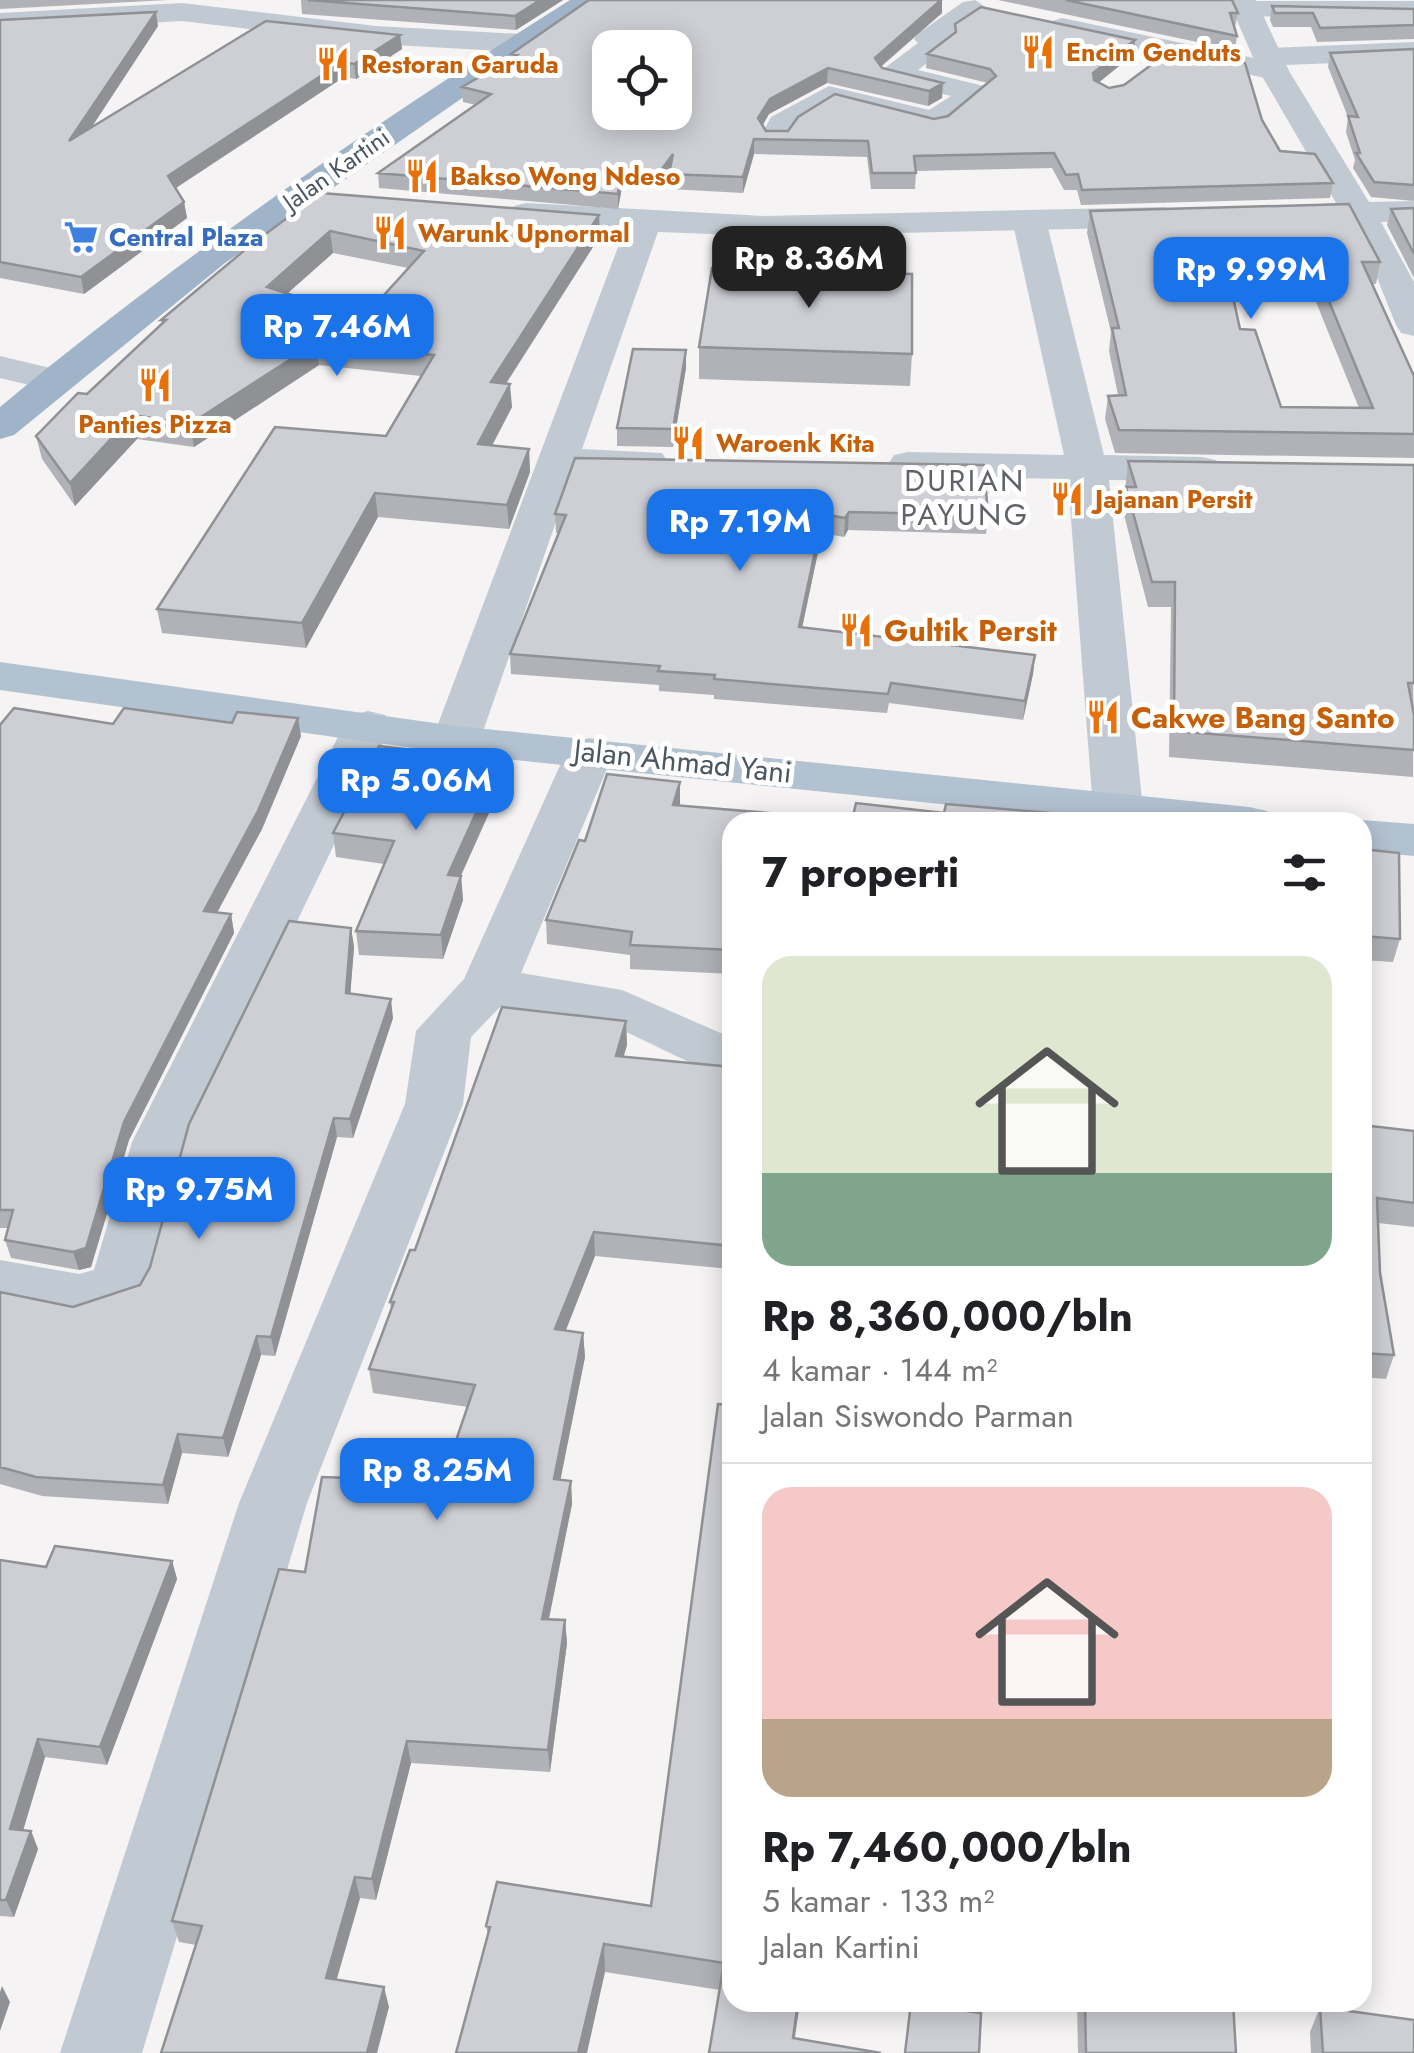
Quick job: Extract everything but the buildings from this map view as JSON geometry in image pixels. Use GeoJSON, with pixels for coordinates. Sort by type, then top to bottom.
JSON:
{"type":"FeatureCollection","features":[{"type":"Feature","properties":{"kind":"highway","name":"Jalan Kartini"},"geometry":{"type":"LineString","coordinates":[[0,427],[54,380],[294,198],[589,0]]}},
{"type":"Feature","properties":{"kind":"main road","name":"Jalan Ahmad Yani"},"geometry":{"type":"LineString","coordinates":[[0,676],[456,740],[1148,812]]}},
{"type":"Feature","properties":{"kind":"main road"},"geometry":{"type":"LineString","coordinates":[[1372,835],[1414,840]]}},
{"type":"Feature","properties":{"kind":"street"},"geometry":{"type":"LineString","coordinates":[[938,0],[1164,48],[1271,64],[1414,51]]}},
{"type":"Feature","properties":{"kind":"street"},"geometry":{"type":"LineString","coordinates":[[1412,319],[1386,258],[1271,64],[1244,5],[1414,10]]}},
{"type":"Feature","properties":{"kind":"street"},"geometry":{"type":"LineString","coordinates":[[778,135],[782,124],[828,95],[934,121],[977,94],[892,73],[938,43],[929,39],[974,8]]}},
{"type":"Feature","properties":{"kind":"street"},"geometry":{"type":"LineString","coordinates":[[0,22],[182,12],[376,35],[521,43]]}},
{"type":"Feature","properties":{"kind":"street"},"geometry":{"type":"LineString","coordinates":[[376,35],[428,48],[480,70]]}},
{"type":"Feature","properties":{"kind":"street"},"geometry":{"type":"LineString","coordinates":[[1136,70],[1164,48]]}},
{"type":"Feature","properties":{"kind":"street"},"geometry":{"type":"LineString","coordinates":[[294,198],[346,198]]}},
{"type":"Feature","properties":{"kind":"street"},"geometry":{"type":"LineString","coordinates":[[488,210],[643,226],[1030,224],[1192,216]]}},
{"type":"Feature","properties":{"kind":"street"},"geometry":{"type":"LineString","coordinates":[[1244,215],[1414,211]]}},
{"type":"Feature","properties":{"kind":"street"},"geometry":{"type":"LineString","coordinates":[[1030,224],[1087,466],[1118,809]]}},
{"type":"Feature","properties":{"kind":"street"},"geometry":{"type":"LineString","coordinates":[[456,740],[643,226]]}},
{"type":"Feature","properties":{"kind":"street"},"geometry":{"type":"LineString","coordinates":[[0,367],[54,380]]}},
{"type":"Feature","properties":{"kind":"street"},"geometry":{"type":"LineString","coordinates":[[560,461],[678,462]]}},
{"type":"Feature","properties":{"kind":"street"},"geometry":{"type":"LineString","coordinates":[[872,464],[1243,470]]}},
{"type":"Feature","properties":{"kind":"street"},"geometry":{"type":"LineString","coordinates":[[0,1284],[79,1298],[120,1284],[161,1142],[368,725]]}},
{"type":"Feature","properties":{"kind":"street"},"geometry":{"type":"LineString","coordinates":[[101,2053],[273,1503],[434,1104],[444,1031],[486,988],[590,752]]}},
{"type":"Feature","properties":{"kind":"street"},"geometry":{"type":"LineString","coordinates":[[486,988],[576,998],[618,1008],[692,1045],[722,1055]]}},
{"type":"Feature","properties":{"kind":"place","name":"Encim Genduts"},"geometry":{"type":"Point","coordinates":[1038,52]}},
{"type":"Feature","properties":{"kind":"place","name":"Restoran Garuda"},"geometry":{"type":"Point","coordinates":[333,64]}},
{"type":"Feature","properties":{"kind":"place","name":"Bakso Wong Ndeso"},"geometry":{"type":"Point","coordinates":[422,176]}},
{"type":"Feature","properties":{"kind":"place","name":"Warunk Upnormal"},"geometry":{"type":"Point","coordinates":[390,233]}},
{"type":"Feature","properties":{"kind":"place","name":"Central Plaza"},"geometry":{"type":"Point","coordinates":[81,237]}},
{"type":"Feature","properties":{"kind":"place","name":"Panties Pizza"},"geometry":{"type":"Point","coordinates":[155,385]}},
{"type":"Feature","properties":{"kind":"place","name":"Waroenk Kita"},"geometry":{"type":"Point","coordinates":[688,443]}},
{"type":"Feature","properties":{"kind":"place","name":"Jajanan Persit"},"geometry":{"type":"Point","coordinates":[1067,499]}},
{"type":"Feature","properties":{"kind":"place","name":"Gultik Persit"},"geometry":{"type":"Point","coordinates":[856,630]}},
{"type":"Feature","properties":{"kind":"place","name":"Cakwe Bang Santo"},"geometry":{"type":"Point","coordinates":[1103,717]}},
{"type":"Feature","properties":{"kind":"district","name":"DURIAN PAYUNG"},"geometry":{"type":"Point","coordinates":[965,497]}}]}
